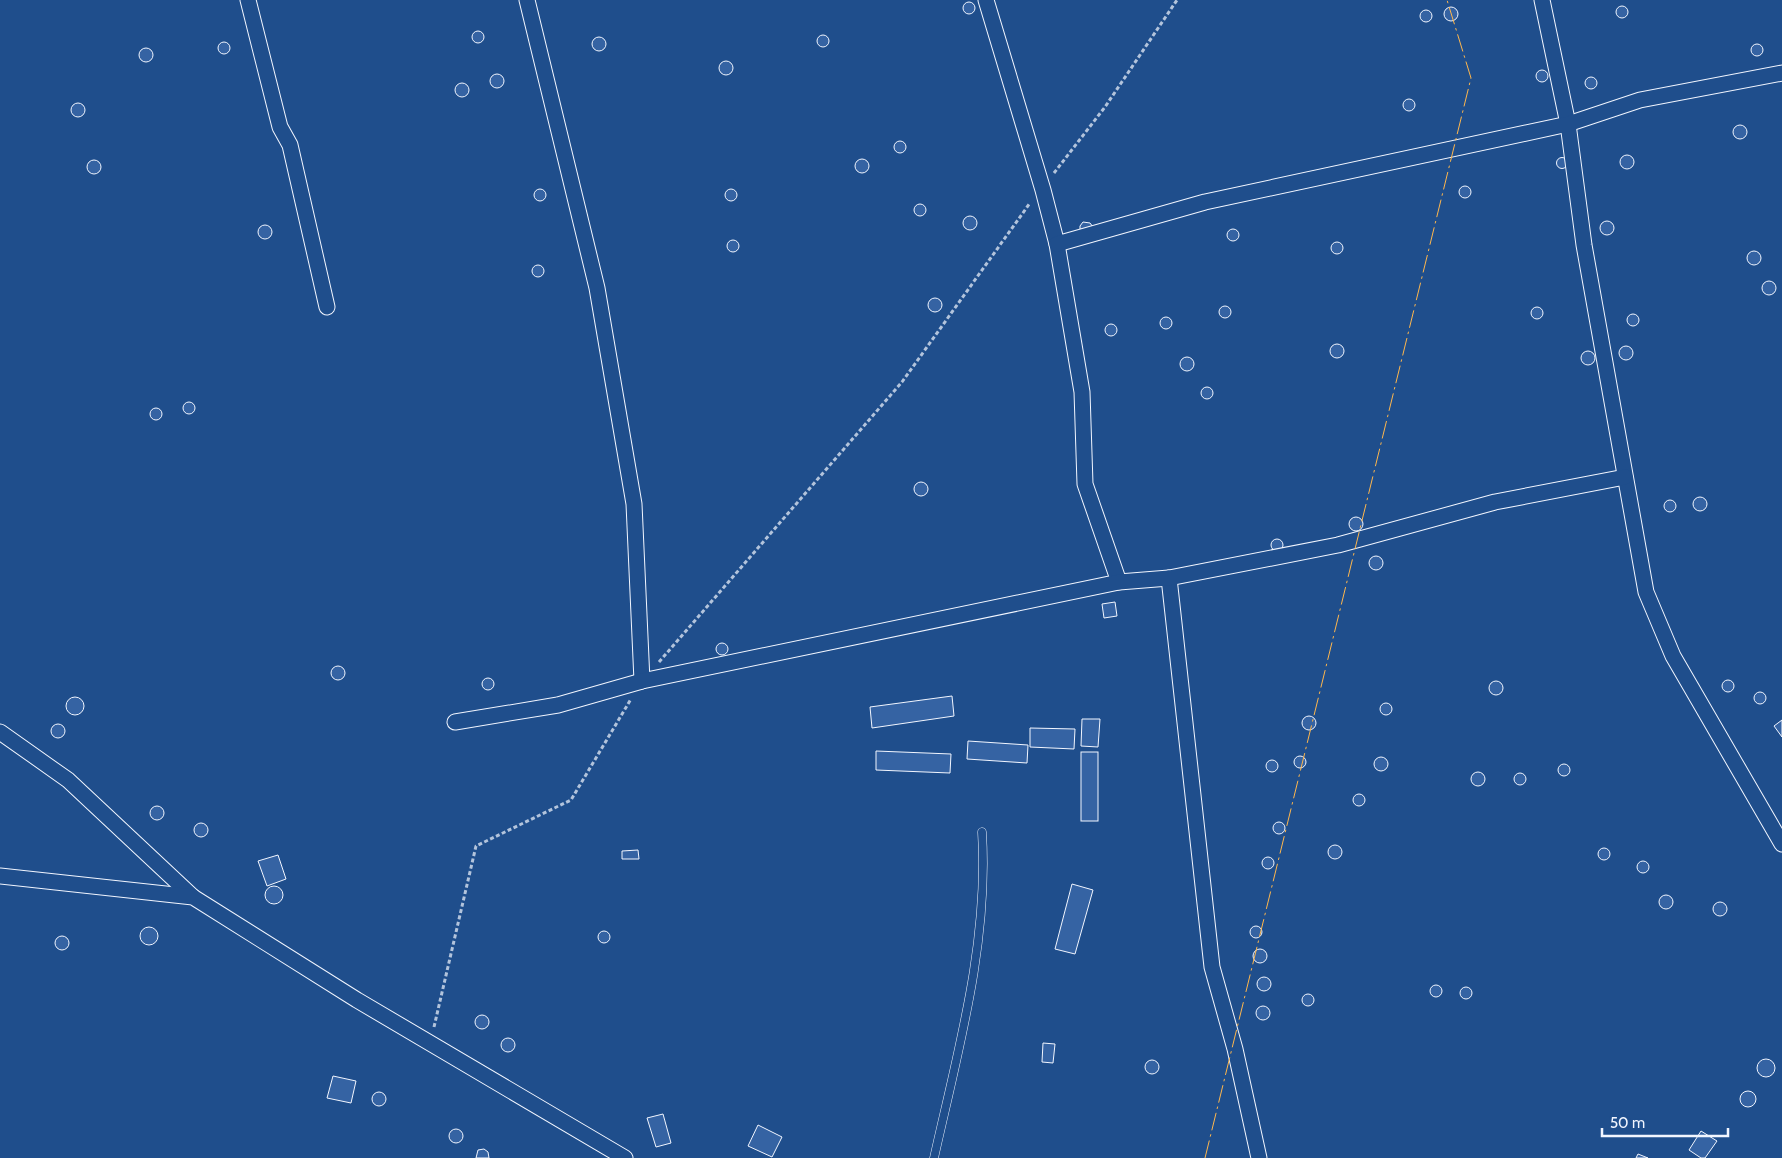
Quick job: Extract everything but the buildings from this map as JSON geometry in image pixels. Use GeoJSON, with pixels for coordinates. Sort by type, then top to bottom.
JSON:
{"type":"FeatureCollection","features":[{"type":"Feature","properties":{"kind":"street"},"geometry":{"type":"LineString","coordinates":[[248,0],[280,127],[290,144],[327,307]]}},
{"type":"Feature","properties":{"kind":"street"},"geometry":{"type":"LineString","coordinates":[[527,0],[597,288],[634,504],[642,682]]}},
{"type":"Feature","properties":{"kind":"street"},"geometry":{"type":"LineString","coordinates":[[986,0],[1057,244],[1082,392],[1085,484],[1119,582]]}},
{"type":"Feature","properties":{"kind":"street"},"geometry":{"type":"LineString","coordinates":[[1542,0],[1568,124],[1584,246],[1646,592],[1673,656],[1782,844]]}},
{"type":"Feature","properties":{"kind":"street"},"geometry":{"type":"LineString","coordinates":[[1057,244],[1205,202],[1568,124],[1640,100],[1782,72]]}},
{"type":"Feature","properties":{"kind":"street"},"geometry":{"type":"LineString","coordinates":[[455,722],[558,705],[642,682],[1119,582],[1169,578],[1338,544],[1495,502],[1625,476]]}},
{"type":"Feature","properties":{"kind":"street"},"geometry":{"type":"LineString","coordinates":[[1169,578],[1212,967],[1236,1049],[1259,1158]]}},
{"type":"Feature","properties":{"kind":"street"},"geometry":{"type":"LineString","coordinates":[[0,732],[68,780],[193,897],[430,1043],[625,1158]]}},
{"type":"Feature","properties":{"kind":"street"},"geometry":{"type":"LineString","coordinates":[[0,876],[193,897]]}},
{"type":"Feature","properties":{"kind":"lane"},"geometry":{"type":"LineString","coordinates":[[934,1158],[970,993],[980,931],[984,866],[982,832]]}},
{"type":"Feature","properties":{"kind":"path"},"geometry":{"type":"LineString","coordinates":[[430,1043],[476,846],[571,800],[642,682],[902,382],[1042,188],[1105,107],[1177,0]]}},
{"type":"Feature","properties":{"kind":"power"},"geometry":{"type":"LineString","coordinates":[[1205,1158],[1471,78],[1447,0]]}}]}
